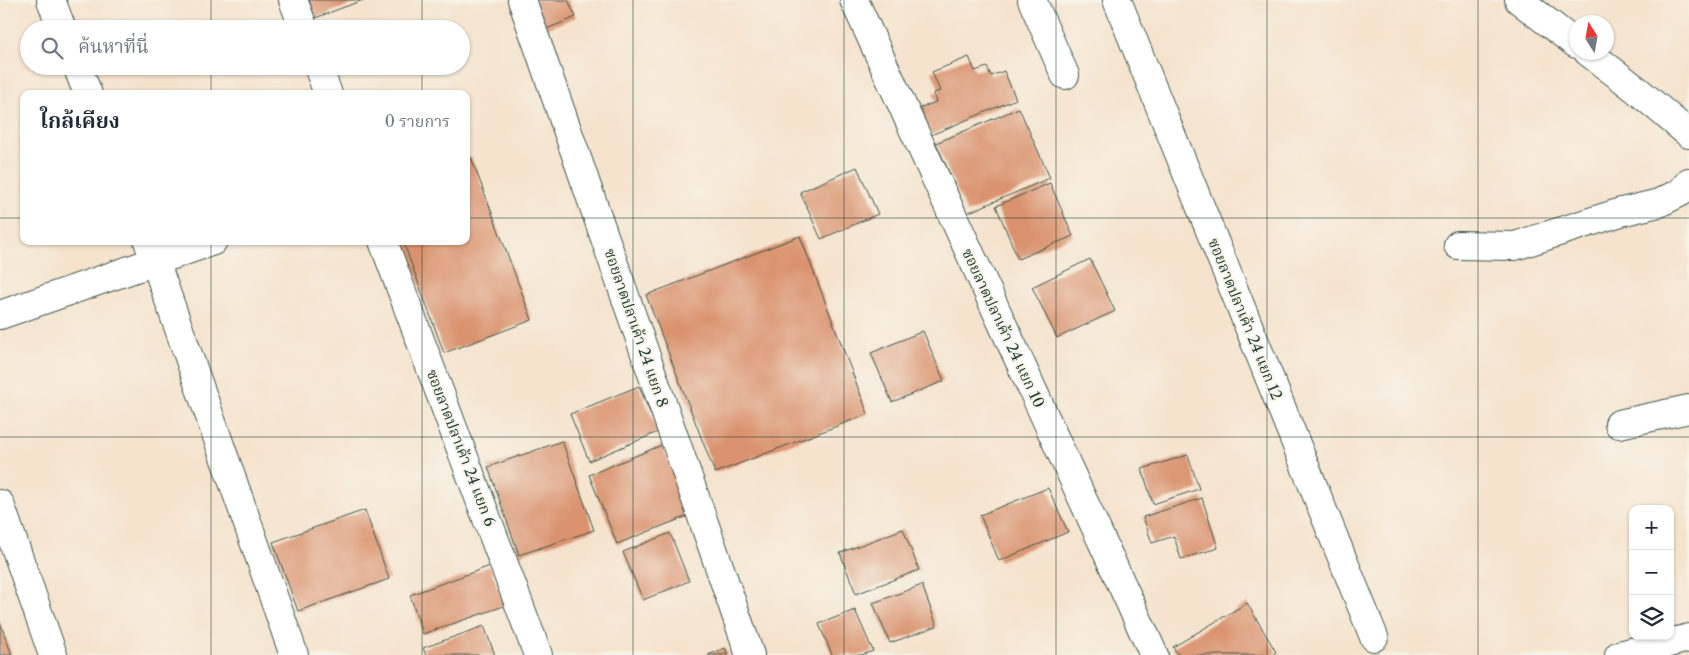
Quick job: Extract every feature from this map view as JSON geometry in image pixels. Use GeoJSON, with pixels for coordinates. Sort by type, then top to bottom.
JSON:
{"type":"FeatureCollection","features":[{"type":"Feature","properties":{"kind":"street"},"geometry":{"type":"LineString","coordinates":[[51,0],[59,20]]}},
{"type":"Feature","properties":{"kind":"street"},"geometry":{"type":"LineString","coordinates":[[293,0],[301,20]]}},
{"type":"Feature","properties":{"kind":"street","name":"ซอยลาดปลาเค้า 24 แยก 8"},"geometry":{"type":"LineString","coordinates":[[522,0],[750,655]]}},
{"type":"Feature","properties":{"kind":"street","name":"ซอยลาดปลาเค้า 24 แยก 10"},"geometry":{"type":"LineString","coordinates":[[854,0],[1154,655]]}},
{"type":"Feature","properties":{"kind":"street"},"geometry":{"type":"LineString","coordinates":[[1032,0],[1065,75]]}},
{"type":"Feature","properties":{"kind":"street","name":"ซอยลาดปลาเค้า 24 แยก 12"},"geometry":{"type":"LineString","coordinates":[[1117,0],[1374,638]]}},
{"type":"Feature","properties":{"kind":"street"},"geometry":{"type":"LineString","coordinates":[[1519,0],[1569,39]]}},
{"type":"Feature","properties":{"kind":"street"},"geometry":{"type":"LineString","coordinates":[[1599,60],[1638,90],[1689,134]]}},
{"type":"Feature","properties":{"kind":"street"},"geometry":{"type":"LineString","coordinates":[[81,75],[86,90]]}},
{"type":"Feature","properties":{"kind":"street"},"geometry":{"type":"LineString","coordinates":[[321,75],[327,90]]}},
{"type":"Feature","properties":{"kind":"street"},"geometry":{"type":"LineString","coordinates":[[1458,245],[1515,246],[1621,212],[1659,203],[1681,192],[1689,182]]}},
{"type":"Feature","properties":{"kind":"street"},"geometry":{"type":"LineString","coordinates":[[0,315],[152,251],[189,245]]}},
{"type":"Feature","properties":{"kind":"street","name":"ซอยลาดปลาเค้า 24 แยก 6"},"geometry":{"type":"LineString","coordinates":[[385,245],[538,655]]}},
{"type":"Feature","properties":{"kind":"street"},"geometry":{"type":"LineString","coordinates":[[152,251],[294,655]]}},
{"type":"Feature","properties":{"kind":"street"},"geometry":{"type":"LineString","coordinates":[[1619,424],[1689,409]]}},
{"type":"Feature","properties":{"kind":"street"},"geometry":{"type":"LineString","coordinates":[[0,504],[53,655]]}},
{"type":"Feature","properties":{"kind":"street"},"geometry":{"type":"LineString","coordinates":[[1619,655],[1689,638]]}},
{"type":"Feature","properties":{"kind":"building"},"geometry":{"type":"Polygon","coordinates":[[[309,0],[363,0],[315,18],[309,0]]]}},
{"type":"Feature","properties":{"kind":"building"},"geometry":{"type":"Polygon","coordinates":[[[532,0],[568,0],[576,17],[544,30],[532,0]]]}},
{"type":"Feature","properties":{"kind":"building"},"geometry":{"type":"Polygon","coordinates":[[[969,57],[975,71],[987,67],[991,76],[1004,71],[1016,99],[931,135],[920,108],[936,102],[933,93],[940,91],[932,72],[969,57]]]}},
{"type":"Feature","properties":{"kind":"building"},"geometry":{"type":"Polygon","coordinates":[[[1019,108],[1050,178],[967,213],[936,143],[1019,108]]]}},
{"type":"Feature","properties":{"kind":"building"},"geometry":{"type":"Polygon","coordinates":[[[470,157],[532,320],[444,353],[404,245],[470,245],[470,157]]]}},
{"type":"Feature","properties":{"kind":"building"},"geometry":{"type":"Polygon","coordinates":[[[857,167],[878,214],[821,239],[800,192],[857,167]]]}},
{"type":"Feature","properties":{"kind":"building"},"geometry":{"type":"Polygon","coordinates":[[[1050,183],[1073,236],[1018,259],[996,206],[1050,183]]]}},
{"type":"Feature","properties":{"kind":"building"},"geometry":{"type":"Polygon","coordinates":[[[800,236],[868,414],[715,473],[646,295],[800,236]]]}},
{"type":"Feature","properties":{"kind":"building"},"geometry":{"type":"Polygon","coordinates":[[[1090,259],[1115,311],[1057,338],[1032,287],[1090,259]]]}},
{"type":"Feature","properties":{"kind":"building"},"geometry":{"type":"Polygon","coordinates":[[[923,331],[944,381],[892,402],[871,353],[923,331]]]}},
{"type":"Feature","properties":{"kind":"building"},"geometry":{"type":"Polygon","coordinates":[[[639,386],[658,432],[589,461],[570,414],[639,386]]]}},
{"type":"Feature","properties":{"kind":"building"},"geometry":{"type":"Polygon","coordinates":[[[562,441],[594,530],[519,555],[488,467],[562,441]]]}},
{"type":"Feature","properties":{"kind":"building"},"geometry":{"type":"Polygon","coordinates":[[[662,445],[690,515],[617,544],[589,475],[662,445]]]}},
{"type":"Feature","properties":{"kind":"building"},"geometry":{"type":"Polygon","coordinates":[[[1188,455],[1199,489],[1153,504],[1142,469],[1188,455]]]}},
{"type":"Feature","properties":{"kind":"building"},"geometry":{"type":"Polygon","coordinates":[[[1048,488],[1068,532],[999,561],[980,515],[1048,488]]]}},
{"type":"Feature","properties":{"kind":"building"},"geometry":{"type":"Polygon","coordinates":[[[1202,498],[1218,548],[1181,559],[1174,536],[1152,543],[1143,517],[1202,498]]]}},
{"type":"Feature","properties":{"kind":"building"},"geometry":{"type":"Polygon","coordinates":[[[365,510],[389,579],[298,611],[273,542],[365,510]]]}},
{"type":"Feature","properties":{"kind":"building"},"geometry":{"type":"Polygon","coordinates":[[[903,529],[919,570],[856,594],[840,553],[903,529]]]}},
{"type":"Feature","properties":{"kind":"building"},"geometry":{"type":"Polygon","coordinates":[[[670,533],[689,581],[643,600],[623,552],[670,533]]]}},
{"type":"Feature","properties":{"kind":"building"},"geometry":{"type":"Polygon","coordinates":[[[490,566],[504,606],[423,634],[410,595],[490,566]]]}},
{"type":"Feature","properties":{"kind":"building"},"geometry":{"type":"Polygon","coordinates":[[[922,585],[937,626],[890,643],[873,603],[922,585]]]}},
{"type":"Feature","properties":{"kind":"building"},"geometry":{"type":"Polygon","coordinates":[[[1247,603],[1276,652],[1272,655],[1178,655],[1173,647],[1247,603]]]}},
{"type":"Feature","properties":{"kind":"building"},"geometry":{"type":"Polygon","coordinates":[[[855,610],[873,651],[862,655],[832,655],[819,624],[855,610]]]}},
{"type":"Feature","properties":{"kind":"building"},"geometry":{"type":"Polygon","coordinates":[[[0,622],[12,655],[0,655],[0,622]]]}},
{"type":"Feature","properties":{"kind":"building"},"geometry":{"type":"Polygon","coordinates":[[[484,626],[495,655],[426,655],[423,648],[484,626]]]}},
{"type":"Feature","properties":{"kind":"building"},"geometry":{"type":"Polygon","coordinates":[[[725,648],[728,655],[708,655],[725,648]]]}}]}
